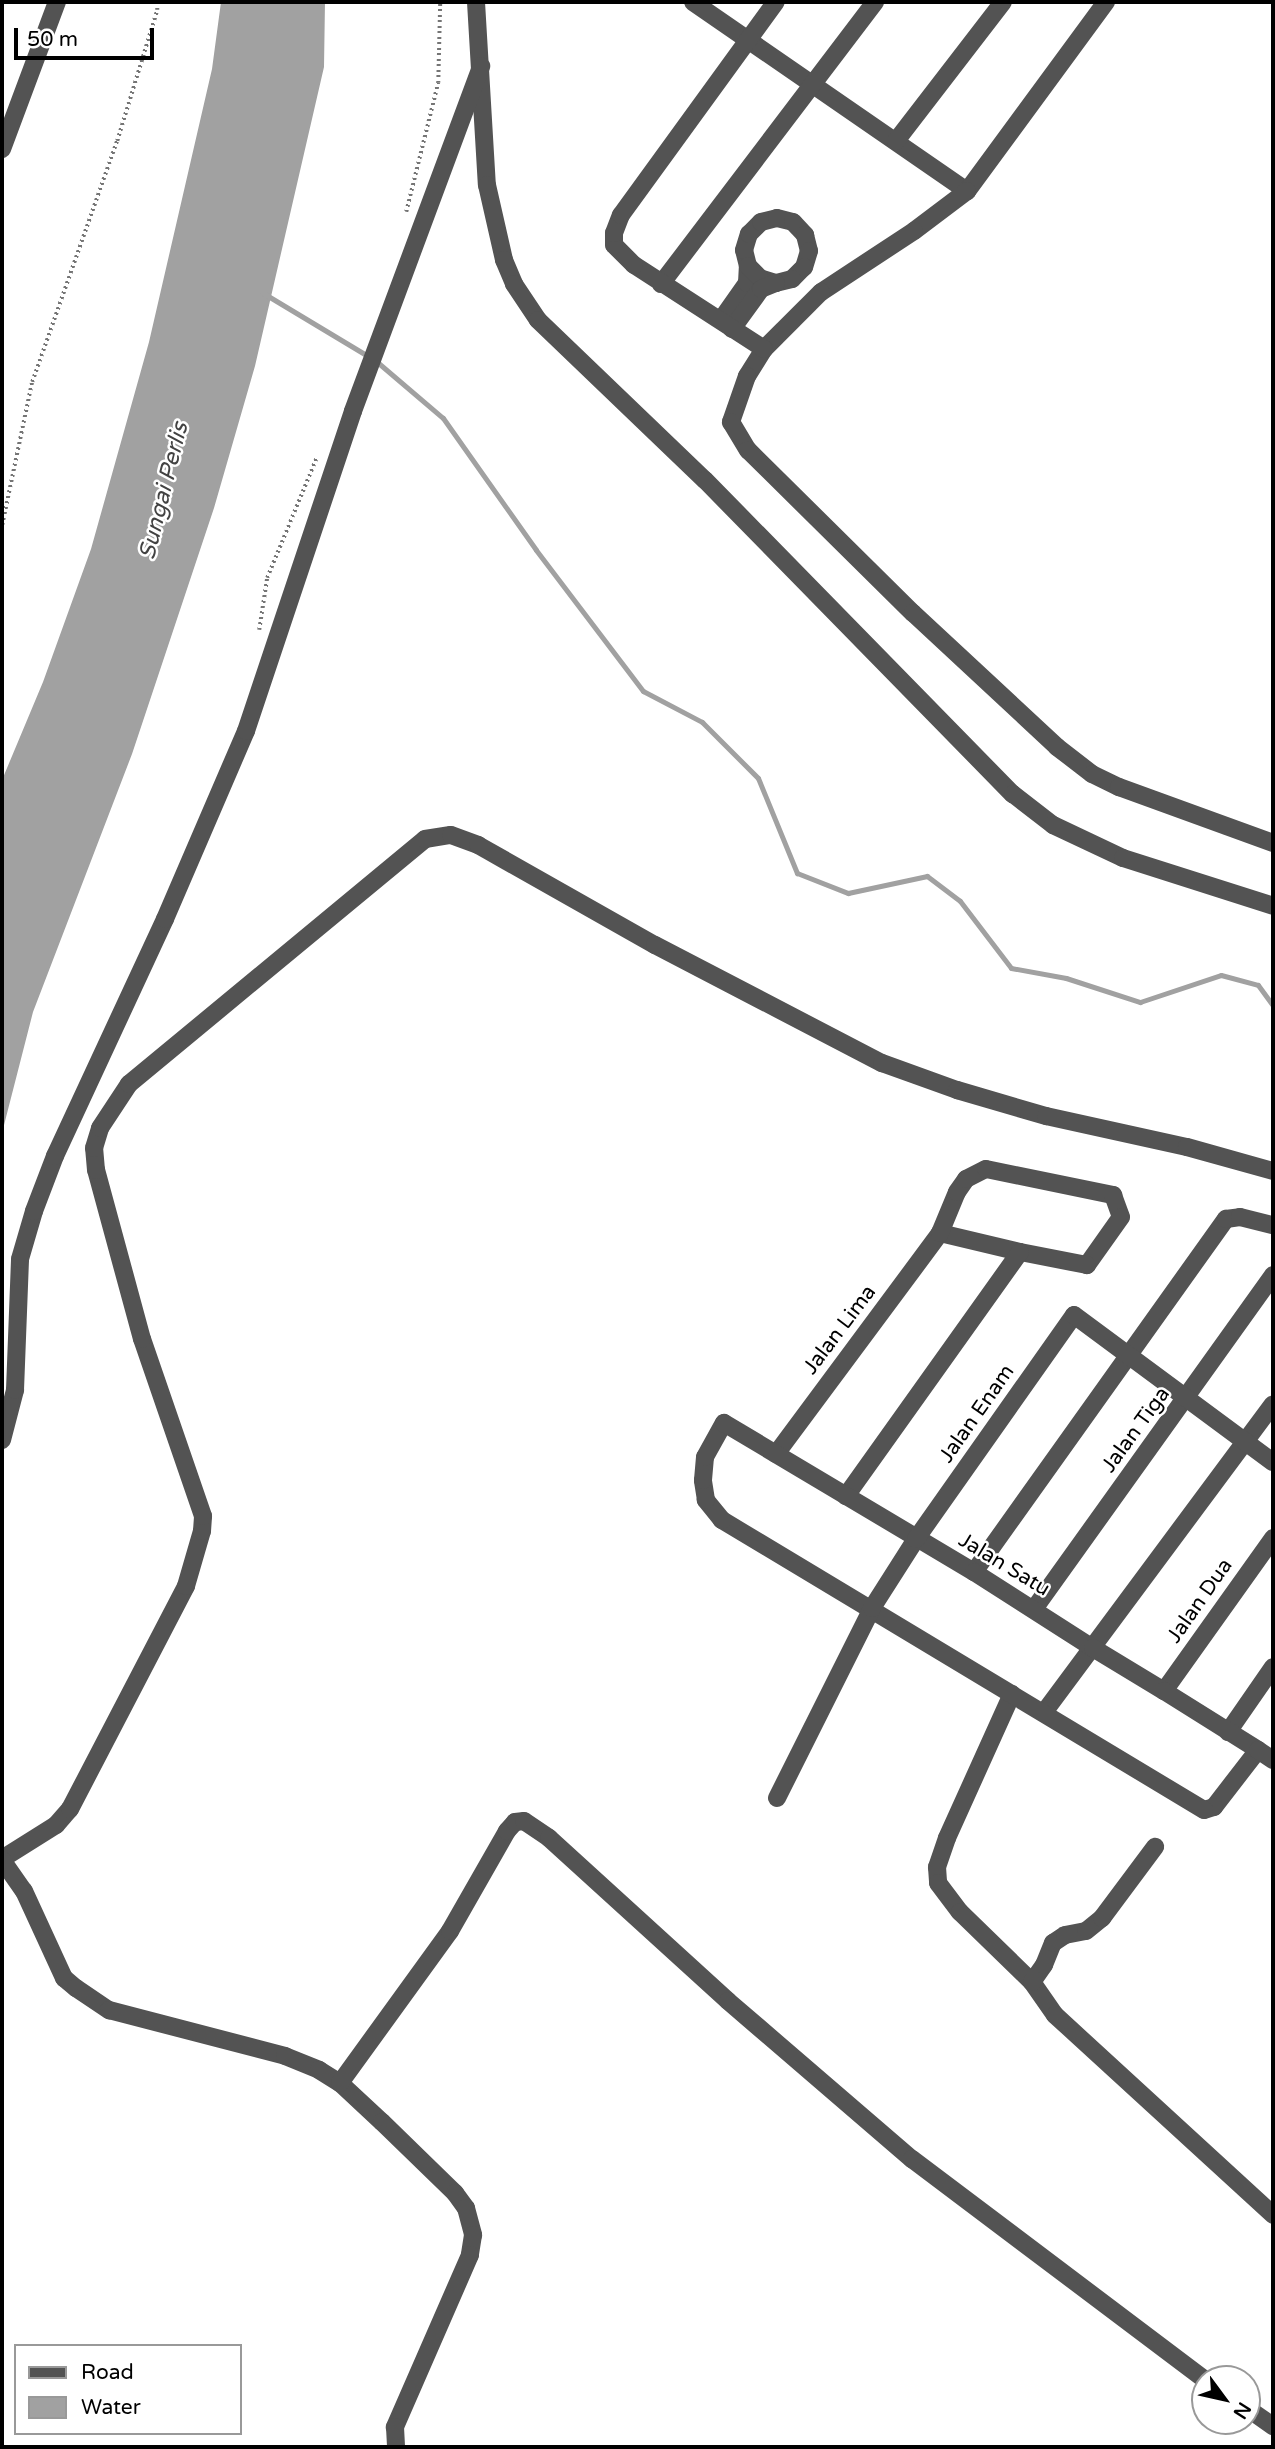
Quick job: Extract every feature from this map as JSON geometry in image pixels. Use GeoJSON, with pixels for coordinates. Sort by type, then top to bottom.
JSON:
{"type":"FeatureCollection","features":[{"type":"Feature","properties":{"kind":"street"},"geometry":{"type":"LineString","coordinates":[[2,149],[57,2]]}},
{"type":"Feature","properties":{"kind":"street"},"geometry":{"type":"LineString","coordinates":[[476,2],[487,185],[498,239],[514,284],[538,320],[705,480],[1013,794],[1053,825],[1123,858],[1273,906]]}},
{"type":"Feature","properties":{"kind":"street"},"geometry":{"type":"LineString","coordinates":[[693,2],[967,191]]}},
{"type":"Feature","properties":{"kind":"street"},"geometry":{"type":"LineString","coordinates":[[761,357],[726,325],[661,284],[621,253],[614,245],[614,233],[621,215],[776,2]]}},
{"type":"Feature","properties":{"kind":"street"},"geometry":{"type":"LineString","coordinates":[[661,284],[875,2]]}},
{"type":"Feature","properties":{"kind":"street"},"geometry":{"type":"LineString","coordinates":[[896,141],[1003,2]]}},
{"type":"Feature","properties":{"kind":"street"},"geometry":{"type":"LineString","coordinates":[[1106,2],[967,191],[914,231],[821,292],[747,376],[732,422],[748,450],[913,612],[1057,747],[1092,774],[1119,787],[1273,843]]}},
{"type":"Feature","properties":{"kind":"street"},"geometry":{"type":"LineString","coordinates":[[2,1440],[15,1390],[20,1259],[34,1211],[55,1156],[165,919],[246,731],[353,411],[481,66]]}},
{"type":"Feature","properties":{"kind":"street"},"geometry":{"type":"LineString","coordinates":[[777,218],[793,222],[805,234],[809,251],[804,267],[792,279],[761,289],[726,325],[747,283],[748,266],[744,250],[749,234],[761,222],[777,218]]}},
{"type":"Feature","properties":{"kind":"street"},"geometry":{"type":"LineString","coordinates":[[748,266],[760,278],[776,283]]}},
{"type":"Feature","properties":{"kind":"street"},"geometry":{"type":"LineString","coordinates":[[396,2447],[395,2427],[470,2255],[471,2222],[455,2193],[340,2084],[319,2070],[285,2056],[110,2010],[64,1978],[24,1891],[2,1860],[56,1825],[70,1809],[186,1586],[202,1531],[203,1516],[142,1339],[96,1170],[93,1148],[100,1128],[129,1084],[425,839],[451,835],[478,845],[655,944],[882,1063],[957,1090],[1046,1116],[1187,1147],[1273,1171]]}},
{"type":"Feature","properties":{"kind":"street"},"geometry":{"type":"LineString","coordinates":[[986,1169],[1113,1195],[1121,1217],[1087,1265],[940,1233],[961,1185],[966,1179],[986,1169]]}},
{"type":"Feature","properties":{"kind":"street"},"geometry":{"type":"LineString","coordinates":[[974,1572],[1226,1219],[1240,1217],[1273,1225]]}},
{"type":"Feature","properties":{"kind":"street","name":"Jalan Lima"},"geometry":{"type":"LineString","coordinates":[[776,1454],[940,1233]]}},
{"type":"Feature","properties":{"kind":"street"},"geometry":{"type":"LineString","coordinates":[[846,1496],[1020,1252]]}},
{"type":"Feature","properties":{"kind":"street","name":"Jalan Tiga"},"geometry":{"type":"LineString","coordinates":[[1034,1609],[1273,1275]]}},
{"type":"Feature","properties":{"kind":"street","name":"Jalan Enam"},"geometry":{"type":"LineString","coordinates":[[777,1798],[872,1608],[916,1539],[1074,1315],[1129,1354]]}},
{"type":"Feature","properties":{"kind":"street"},"geometry":{"type":"LineString","coordinates":[[1129,1354],[1273,1462]]}},
{"type":"Feature","properties":{"kind":"street"},"geometry":{"type":"LineString","coordinates":[[1045,1711],[1273,1404]]}},
{"type":"Feature","properties":{"kind":"street","name":"Jalan Satu"},"geometry":{"type":"LineString","coordinates":[[872,1608],[722,1520],[706,1500],[703,1480],[705,1457],[724,1423],[974,1572],[1273,1760]]}},
{"type":"Feature","properties":{"kind":"street","name":"Jalan Dua"},"geometry":{"type":"LineString","coordinates":[[1164,1691],[1273,1538]]}},
{"type":"Feature","properties":{"kind":"street"},"geometry":{"type":"LineString","coordinates":[[872,1608],[1204,1810],[1214,1807],[1258,1750]]}},
{"type":"Feature","properties":{"kind":"street"},"geometry":{"type":"LineString","coordinates":[[1228,1732],[1273,1667]]}},
{"type":"Feature","properties":{"kind":"street"},"geometry":{"type":"LineString","coordinates":[[1012,1694],[947,1838],[937,1867],[938,1883],[960,1912],[1032,1982],[1055,2015],[1273,2215]]}},
{"type":"Feature","properties":{"kind":"street"},"geometry":{"type":"LineString","coordinates":[[340,2084],[450,1931],[507,1831],[515,1822],[524,1821],[549,1838],[718,1992],[912,2159],[1191,2369]]}},
{"type":"Feature","properties":{"kind":"street"},"geometry":{"type":"LineString","coordinates":[[1032,1982],[1044,1965],[1053,1944],[1065,1936],[1086,1931],[1102,1918],[1155,1847]]}},
{"type":"Feature","properties":{"kind":"path"},"geometry":{"type":"LineString","coordinates":[[2,525],[32,382],[117,141],[157,10],[157,2]]}},
{"type":"Feature","properties":{"kind":"path"},"geometry":{"type":"LineString","coordinates":[[403,223],[438,83],[440,2]]}},
{"type":"Feature","properties":{"kind":"path"},"geometry":{"type":"LineString","coordinates":[[258,639],[267,578],[319,450]]}},
{"type":"Feature","properties":{"kind":"water","name":"Sungai Perlis"},"geometry":{"type":"Polygon","coordinates":[[[221,2],[325,2],[324,67],[255,366],[214,508],[132,754],[33,1012],[2,1133],[2,780],[43,682],[91,549],[149,342],[212,69],[221,2]]]}},
{"type":"Feature","properties":{"kind":"waterway"},"geometry":{"type":"LineString","coordinates":[[263,293],[376,361],[443,418],[536,550],[643,691],[702,722],[758,778],[797,873],[848,893],[927,876],[960,901],[1011,968],[1066,978],[1140,1002],[1221,975],[1258,985],[1273,1006]]}}]}
